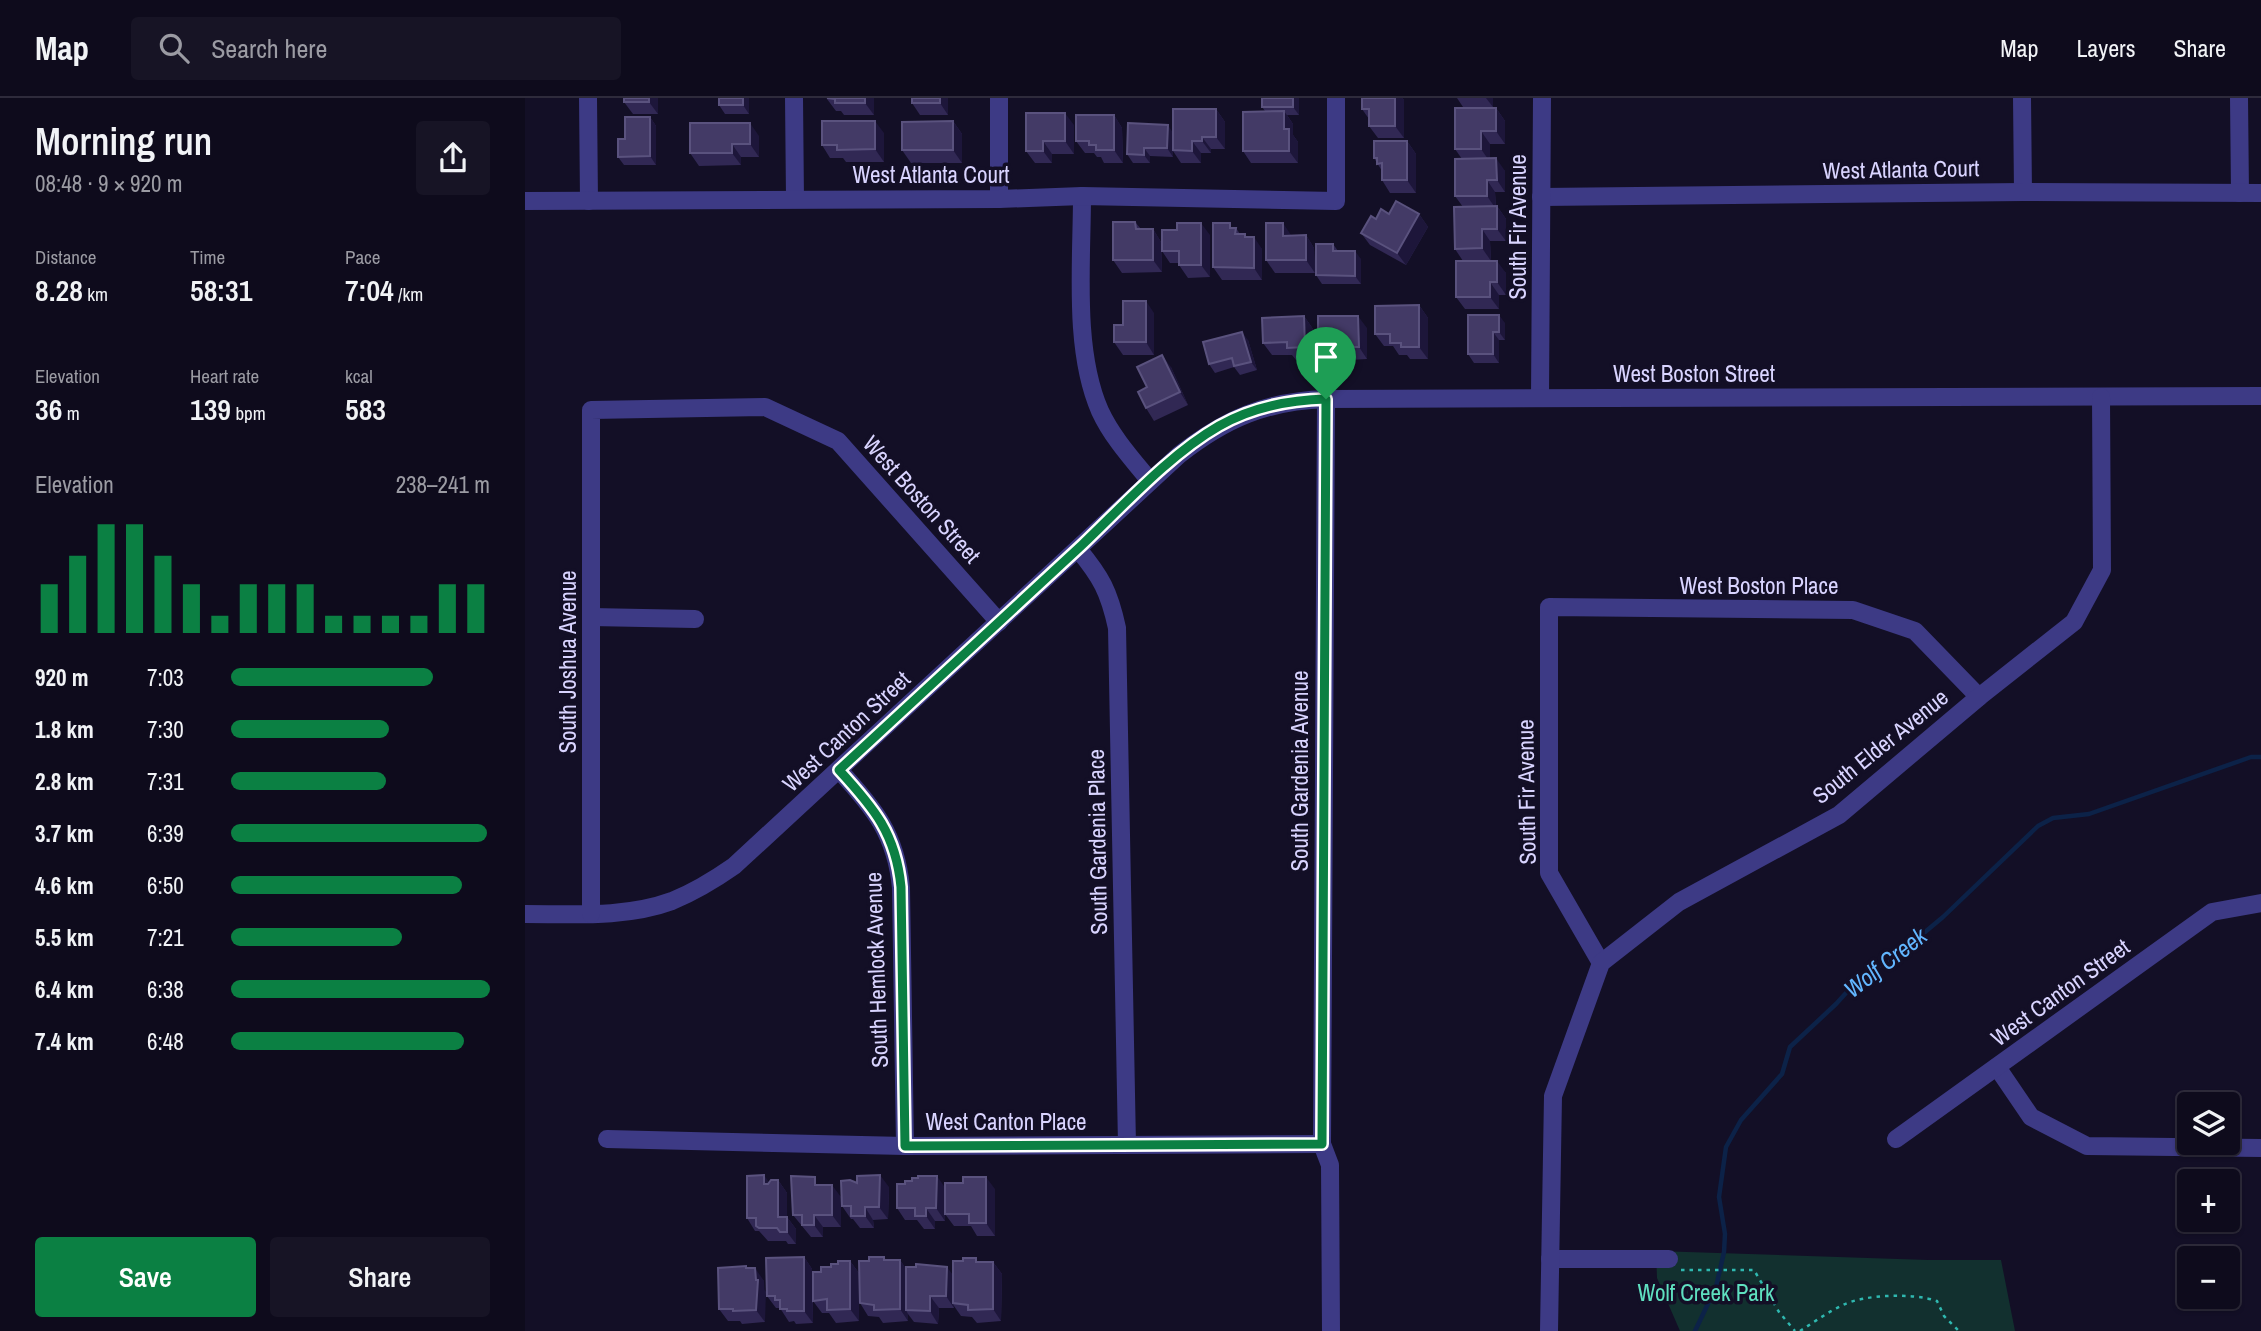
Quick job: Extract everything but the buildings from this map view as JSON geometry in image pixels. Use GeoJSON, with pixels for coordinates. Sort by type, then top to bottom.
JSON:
{"type":"FeatureCollection","features":[{"type":"Feature","properties":{"kind":"street"},"geometry":{"type":"LineString","coordinates":[[588,98],[589,201]]}},
{"type":"Feature","properties":{"kind":"street"},"geometry":{"type":"LineString","coordinates":[[794,98],[795,199]]}},
{"type":"Feature","properties":{"kind":"street"},"geometry":{"type":"LineString","coordinates":[[999,98],[999,199]]}},
{"type":"Feature","properties":{"kind":"street","name":"West Atlanta Court"},"geometry":{"type":"LineString","coordinates":[[525,201],[999,199],[1082,196],[1336,201],[1336,98]]}},
{"type":"Feature","properties":{"kind":"street","name":"South Fir Avenue"},"geometry":{"type":"LineString","coordinates":[[1540,398],[1542,98]]}},
{"type":"Feature","properties":{"kind":"street"},"geometry":{"type":"LineString","coordinates":[[2022,98],[2023,192]]}},
{"type":"Feature","properties":{"kind":"street"},"geometry":{"type":"LineString","coordinates":[[2239,98],[2240,193]]}},
{"type":"Feature","properties":{"kind":"street","name":"West Atlanta Court"},"geometry":{"type":"LineString","coordinates":[[1541,197],[2023,192],[2261,193]]}},
{"type":"Feature","properties":{"kind":"street"},"geometry":{"type":"LineString","coordinates":[[1082,196],[1082,318],[1084,350],[1091,383],[1100,411],[1115,437],[1150,481]]}},
{"type":"Feature","properties":{"kind":"street","name":"West Boston Street"},"geometry":{"type":"LineString","coordinates":[[1150,481],[1205,435],[1242,415],[1298,400],[2261,396]]}},
{"type":"Feature","properties":{"kind":"street","name":"South Elder Avenue"},"geometry":{"type":"LineString","coordinates":[[1601,962],[1679,902],[1839,815],[1979,697],[2074,622],[2102,570],[2101,397]]}},
{"type":"Feature","properties":{"kind":"street","name":"South Gardenia Avenue"},"geometry":{"type":"LineString","coordinates":[[1326,399],[1322,1144],[1330,1165],[1331,1331]]}},
{"type":"Feature","properties":{"kind":"street","name":"West Boston Street"},"geometry":{"type":"LineString","coordinates":[[591,410],[765,407],[838,441],[999,622]]}},
{"type":"Feature","properties":{"kind":"street","name":"South Joshua Avenue"},"geometry":{"type":"LineString","coordinates":[[591,410],[591,914]]}},
{"type":"Feature","properties":{"kind":"street","name":"West Canton Street"},"geometry":{"type":"LineString","coordinates":[[525,914],[591,914],[643,908],[670,901],[706,884],[751,853],[1150,481]]}},
{"type":"Feature","properties":{"kind":"street","name":"South Gardenia Place"},"geometry":{"type":"LineString","coordinates":[[1077,549],[1105,585],[1112,602],[1117,628],[1126,1145]]}},
{"type":"Feature","properties":{"kind":"street","name":"South Fir Avenue"},"geometry":{"type":"LineString","coordinates":[[1549,607],[1549,873],[1601,962]]}},
{"type":"Feature","properties":{"kind":"street","name":"West Boston Place"},"geometry":{"type":"LineString","coordinates":[[1549,607],[1853,610],[1915,631],[1979,697]]}},
{"type":"Feature","properties":{"kind":"street"},"geometry":{"type":"LineString","coordinates":[[591,617],[695,619]]}},
{"type":"Feature","properties":{"kind":"street","name":"South Hemlock Avenue"},"geometry":{"type":"LineString","coordinates":[[839,770],[886,828],[899,864],[905,1146]]}},
{"type":"Feature","properties":{"kind":"street","name":"West Canton Street"},"geometry":{"type":"LineString","coordinates":[[1896,1139],[2212,912],[2261,903]]}},
{"type":"Feature","properties":{"kind":"street"},"geometry":{"type":"LineString","coordinates":[[1549,1331],[1553,1096],[1601,962]]}},
{"type":"Feature","properties":{"kind":"street"},"geometry":{"type":"LineString","coordinates":[[1997,1067],[2031,1117],[2087,1146],[2261,1148]]}},
{"type":"Feature","properties":{"kind":"street","name":"West Canton Place"},"geometry":{"type":"LineString","coordinates":[[607,1139],[905,1146],[1322,1144]]}},
{"type":"Feature","properties":{"kind":"street"},"geometry":{"type":"LineString","coordinates":[[1550,1259],[1669,1259]]}},
{"type":"Feature","properties":{"kind":"path"},"geometry":{"type":"LineString","coordinates":[[1684,1270],[1754,1270],[1779,1312],[1798,1331],[1845,1303],[1902,1295],[1922,1296],[1937,1301],[1944,1316],[1959,1331]]}},
{"type":"Feature","properties":{"kind":"green space","name":"Wolf Creek Park"},"geometry":{"type":"Polygon","coordinates":[[[1656,1251],[2001,1260],[2015,1331],[1680,1331],[1657,1278],[1656,1251]]]}},
{"type":"Feature","properties":{"kind":"waterway","name":"Wolf Creek"},"geometry":{"type":"LineString","coordinates":[[1695,1331],[1716,1287],[1724,1252],[1725,1234],[1719,1197],[1726,1147],[1741,1120],[1782,1074],[1790,1047],[1836,1004],[1865,972],[1889,962],[1943,917],[2038,826],[2053,818],[2089,814],[2251,757],[2261,757]]}},
{"type":"Feature","properties":{"kind":"route"},"geometry":{"type":"LineString","coordinates":[[1326,399],[1322,1144],[905,1146],[899,864],[886,828],[839,770],[1150,481],[1205,435],[1242,415],[1277,404],[1326,399]]}}]}
